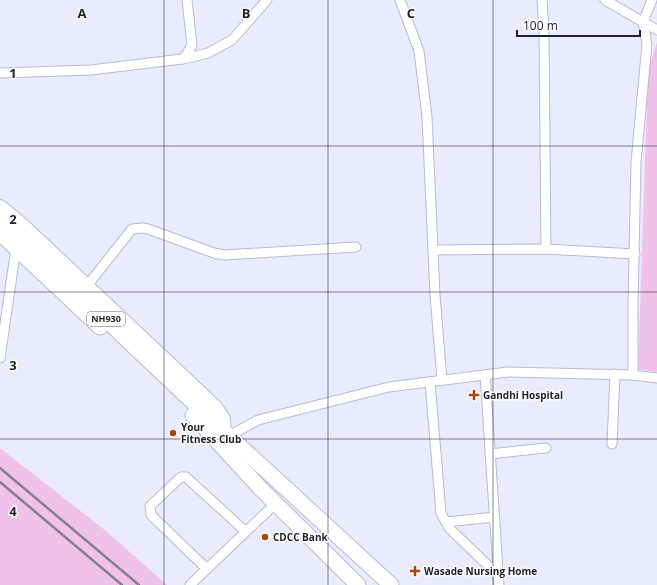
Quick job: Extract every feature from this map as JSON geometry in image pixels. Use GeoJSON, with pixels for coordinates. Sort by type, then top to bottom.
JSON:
{"type":"FeatureCollection","features":[{"type":"Feature","properties":{"kind":"highway","name":"NH930"},"geometry":{"type":"LineString","coordinates":[[0,215],[126,339],[226,434],[391,585]]}},
{"type":"Feature","properties":{"kind":"highway","name":"NH930"},"geometry":{"type":"LineString","coordinates":[[0,233],[202,424],[261,489],[358,585]]}},
{"type":"Feature","properties":{"kind":"main road"},"geometry":{"type":"LineString","coordinates":[[0,207],[215,406],[223,418],[226,434]]}},
{"type":"Feature","properties":{"kind":"street"},"geometry":{"type":"LineString","coordinates":[[182,59],[192,45],[187,0]]}},
{"type":"Feature","properties":{"kind":"street"},"geometry":{"type":"LineString","coordinates":[[0,73],[91,70],[182,59],[208,53],[232,40],[266,0]]}},
{"type":"Feature","properties":{"kind":"street"},"geometry":{"type":"LineString","coordinates":[[400,0],[419,51],[427,118],[442,380]]}},
{"type":"Feature","properties":{"kind":"street"},"geometry":{"type":"LineString","coordinates":[[542,0],[544,31],[546,249]]}},
{"type":"Feature","properties":{"kind":"street"},"geometry":{"type":"LineString","coordinates":[[605,0],[657,30]]}},
{"type":"Feature","properties":{"kind":"street"},"geometry":{"type":"LineString","coordinates":[[633,375],[632,303],[635,254],[636,162],[647,44],[642,22],[652,0]]}},
{"type":"Feature","properties":{"kind":"street"},"geometry":{"type":"LineString","coordinates":[[87,286],[132,230],[137,228],[148,229],[214,253],[224,255],[356,247]]}},
{"type":"Feature","properties":{"kind":"street"},"geometry":{"type":"LineString","coordinates":[[0,358],[16,248]]}},
{"type":"Feature","properties":{"kind":"street"},"geometry":{"type":"LineString","coordinates":[[434,250],[546,249],[635,254]]}},
{"type":"Feature","properties":{"kind":"street"},"geometry":{"type":"LineString","coordinates":[[226,434],[258,420],[389,387],[442,380],[508,372],[615,374],[657,378]]}},
{"type":"Feature","properties":{"kind":"street"},"geometry":{"type":"LineString","coordinates":[[612,444],[615,374]]}},
{"type":"Feature","properties":{"kind":"street"},"geometry":{"type":"LineString","coordinates":[[485,375],[499,581]]}},
{"type":"Feature","properties":{"kind":"street"},"geometry":{"type":"LineString","coordinates":[[430,382],[440,506],[446,522],[499,581]]}},
{"type":"Feature","properties":{"kind":"street"},"geometry":{"type":"LineString","coordinates":[[490,454],[546,448]]}},
{"type":"Feature","properties":{"kind":"street"},"geometry":{"type":"LineString","coordinates":[[208,569],[151,515],[150,506],[181,477],[186,477],[244,531]]}},
{"type":"Feature","properties":{"kind":"street"},"geometry":{"type":"LineString","coordinates":[[190,585],[208,569],[244,531],[276,503]]}},
{"type":"Feature","properties":{"kind":"street"},"geometry":{"type":"LineString","coordinates":[[446,522],[495,517]]}},
{"type":"Feature","properties":{"kind":"shaded area"},"geometry":{"type":"Polygon","coordinates":[[[657,42],[657,372],[638,369],[648,71],[657,42]]]}},
{"type":"Feature","properties":{"kind":"shaded area"},"geometry":{"type":"Polygon","coordinates":[[[0,448],[106,531],[167,585],[0,585],[0,448]]]}},
{"type":"Feature","properties":{"kind":"railway"},"geometry":{"type":"LineString","coordinates":[[0,468],[139,585]]}},
{"type":"Feature","properties":{"kind":"railway"},"geometry":{"type":"LineString","coordinates":[[0,482],[122,585]]}},
{"type":"Feature","properties":{"kind":"place","name":"Gandhi Hospital"},"geometry":{"type":"Point","coordinates":[474,395]}},
{"type":"Feature","properties":{"kind":"place","name":"Your Fitness Club"},"geometry":{"type":"Point","coordinates":[173,433]}},
{"type":"Feature","properties":{"kind":"place","name":"CDCC Bank"},"geometry":{"type":"Point","coordinates":[265,537]}},
{"type":"Feature","properties":{"kind":"place","name":"Wasade Nursing Home"},"geometry":{"type":"Point","coordinates":[415,571]}}]}
